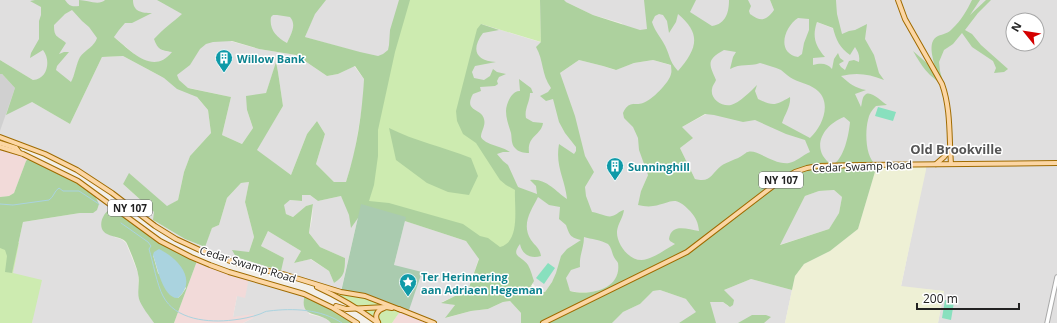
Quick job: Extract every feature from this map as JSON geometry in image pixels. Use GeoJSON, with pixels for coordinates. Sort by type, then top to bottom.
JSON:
{"type":"FeatureCollection","features":[{"type":"Feature","properties":{"kind":"main road"},"geometry":{"type":"LineString","coordinates":[[898,0],[905,19],[942,84],[945,93],[951,164]]}},
{"type":"Feature","properties":{"kind":"main road","name":"Cedar Swamp Road"},"geometry":{"type":"LineString","coordinates":[[0,137],[45,154],[77,170],[112,193],[155,226],[190,246],[215,256],[286,275],[341,292],[370,298],[434,323]]}},
{"type":"Feature","properties":{"kind":"main road"},"geometry":{"type":"LineString","coordinates":[[0,143],[16,148],[20,153]]}},
{"type":"Feature","properties":{"kind":"main road","name":"Cedar Swamp Road"},"geometry":{"type":"LineString","coordinates":[[0,147],[20,153],[78,181],[160,240],[191,257],[242,276],[288,289],[324,303]]}},
{"type":"Feature","properties":{"kind":"main road"},"geometry":{"type":"LineString","coordinates":[[936,164],[944,157],[950,148]]}},
{"type":"Feature","properties":{"kind":"main road","name":"Cedar Swamp Road"},"geometry":{"type":"LineString","coordinates":[[543,323],[687,252],[777,183],[795,172],[818,166],[1057,163]]}},
{"type":"Feature","properties":{"kind":"main road"},"geometry":{"type":"LineString","coordinates":[[306,282],[333,294],[378,323]]}},
{"type":"Feature","properties":{"kind":"main road"},"geometry":{"type":"LineString","coordinates":[[368,308],[371,303],[370,298]]}},
{"type":"Feature","properties":{"kind":"main road"},"geometry":{"type":"LineString","coordinates":[[324,303],[342,312],[357,323]]}},
{"type":"Feature","properties":{"kind":"main road","name":"NY 107"},"geometry":{"type":"LineString","coordinates":[[324,303],[330,303],[342,309],[359,310]]}},
{"type":"Feature","properties":{"kind":"main road"},"geometry":{"type":"LineString","coordinates":[[378,323],[375,317],[380,309],[386,307]]}},
{"type":"Feature","properties":{"kind":"main road","name":"Cedar Swamp Road"},"geometry":{"type":"LineString","coordinates":[[359,310],[386,307],[401,310]]}},
{"type":"Feature","properties":{"kind":"street"},"geometry":{"type":"LineString","coordinates":[[1047,323],[1057,277]]}},
{"type":"Feature","properties":{"kind":"shaded area"},"geometry":{"type":"Polygon","coordinates":[[[0,0],[105,0],[100,7],[102,44],[79,59],[72,82],[33,80],[0,60],[0,0]]]}},
{"type":"Feature","properties":{"kind":"shaded area"},"geometry":{"type":"Polygon","coordinates":[[[127,0],[278,0],[298,19],[287,43],[202,33],[259,49],[296,55],[327,76],[338,74],[354,66],[364,79],[363,101],[354,156],[346,182],[334,182],[316,164],[325,134],[317,121],[307,134],[291,175],[256,150],[283,106],[276,63],[266,93],[247,110],[253,128],[242,144],[222,135],[231,97],[189,88],[208,110],[211,133],[190,156],[184,172],[178,200],[167,207],[130,174],[123,184],[154,212],[154,221],[185,239],[204,247],[212,228],[219,225],[227,198],[241,183],[249,182],[245,202],[254,237],[249,252],[284,258],[261,246],[268,231],[301,251],[294,263],[310,259],[329,271],[334,283],[341,278],[345,269],[345,258],[320,247],[309,233],[313,204],[306,206],[293,217],[286,214],[283,205],[290,200],[302,201],[301,195],[310,195],[318,201],[341,196],[350,208],[386,60],[305,37],[320,0],[403,0],[361,204],[341,291],[209,255],[152,224],[71,166],[0,137],[0,74],[32,102],[70,124],[102,57],[123,56],[162,77],[114,37],[127,0]]]}},
{"type":"Feature","properties":{"kind":"shaded area"},"geometry":{"type":"Polygon","coordinates":[[[540,0],[770,0],[774,10],[790,8],[809,19],[809,42],[817,22],[837,30],[836,0],[1057,0],[1057,323],[938,323],[944,291],[901,287],[926,164],[861,165],[627,282],[592,292],[570,291],[561,269],[545,292],[539,291],[510,256],[459,110],[481,24],[540,42],[540,0]],[[566,2],[560,73],[579,60],[615,70],[634,63],[653,60],[670,65],[621,23],[593,15],[566,2]],[[693,97],[648,175],[641,191],[699,187],[680,148],[682,127],[712,111],[693,97]]]}},
{"type":"Feature","properties":{"kind":"shaded area"},"geometry":{"type":"Polygon","coordinates":[[[0,74],[2,74],[15,88],[0,131],[0,74]]]}},
{"type":"Feature","properties":{"kind":"shaded area"},"geometry":{"type":"Polygon","coordinates":[[[0,146],[32,160],[26,161],[14,193],[9,196],[0,197],[0,146]]]}},
{"type":"Feature","properties":{"kind":"shaded area"},"geometry":{"type":"Polygon","coordinates":[[[834,190],[842,197],[839,213],[829,229],[779,245],[805,196],[819,191],[834,190]]]}},
{"type":"Feature","properties":{"kind":"shaded area"},"geometry":{"type":"Polygon","coordinates":[[[95,196],[117,209],[114,237],[121,239],[126,243],[138,273],[139,299],[154,323],[32,323],[33,316],[12,273],[23,222],[80,213],[93,213],[95,196]]]}},
{"type":"Feature","properties":{"kind":"shaded area"},"geometry":{"type":"Polygon","coordinates":[[[405,221],[466,241],[479,258],[468,290],[462,295],[455,296],[442,302],[455,305],[446,318],[471,311],[488,309],[503,302],[510,301],[521,313],[521,323],[434,323],[408,313],[394,265],[405,221]]]}},
{"type":"Feature","properties":{"kind":"shaded area"},"geometry":{"type":"Polygon","coordinates":[[[197,261],[249,278],[245,298],[237,296],[233,317],[254,314],[253,318],[243,323],[174,323],[197,261]]]}},
{"type":"Feature","properties":{"kind":"shaded area"},"geometry":{"type":"Polygon","coordinates":[[[249,278],[305,294],[309,314],[325,318],[331,323],[243,323],[253,318],[233,317],[237,296],[249,278]]]}},
{"type":"Feature","properties":{"kind":"shaded area"},"geometry":{"type":"Polygon","coordinates":[[[751,279],[792,290],[785,323],[612,323],[623,312],[640,304],[653,291],[660,290],[686,299],[723,302],[728,306],[724,290],[751,279]]]}},
{"type":"Feature","properties":{"kind":"shaded area"},"geometry":{"type":"Polygon","coordinates":[[[401,310],[434,323],[392,323],[401,310]]]}},
{"type":"Feature","properties":{"kind":"green space"},"geometry":{"type":"Polygon","coordinates":[[[65,0],[71,6],[79,6],[79,0],[100,3],[105,0],[133,0],[133,4],[136,9],[145,13],[152,13],[132,23],[125,23],[114,37],[142,59],[157,62],[165,59],[172,52],[160,49],[154,39],[182,14],[157,0],[326,0],[315,14],[305,37],[378,56],[388,50],[390,30],[399,0],[410,0],[395,52],[378,130],[378,156],[374,185],[369,201],[389,203],[463,224],[480,236],[488,238],[500,247],[507,244],[514,231],[515,190],[500,180],[476,143],[463,134],[457,121],[456,111],[477,29],[481,24],[499,30],[483,33],[479,39],[476,49],[479,57],[496,62],[475,66],[472,72],[474,78],[484,80],[490,76],[493,69],[497,72],[506,74],[499,77],[497,81],[498,84],[495,86],[480,87],[481,91],[473,94],[470,104],[483,116],[484,119],[481,137],[486,142],[510,152],[497,154],[508,165],[518,187],[537,194],[536,186],[530,180],[541,181],[546,183],[567,199],[559,166],[559,144],[574,154],[576,147],[565,133],[559,122],[553,99],[546,101],[540,96],[548,92],[551,88],[546,78],[539,52],[536,47],[541,42],[540,0],[564,0],[593,15],[640,30],[647,29],[644,0],[696,0],[690,12],[712,26],[721,23],[726,17],[729,0],[748,0],[751,6],[749,11],[750,14],[757,18],[763,19],[774,10],[770,0],[836,0],[837,14],[842,34],[867,24],[865,39],[874,55],[879,73],[884,80],[863,74],[841,76],[853,85],[866,90],[855,94],[861,107],[863,97],[867,94],[873,95],[887,105],[876,106],[868,118],[866,131],[868,151],[873,162],[877,165],[858,229],[830,251],[804,264],[795,276],[792,290],[751,279],[724,290],[734,300],[733,305],[730,307],[723,302],[710,302],[716,323],[679,323],[696,312],[686,299],[660,290],[653,291],[640,304],[623,312],[612,323],[521,323],[521,313],[510,301],[503,302],[488,309],[471,311],[445,318],[455,305],[441,303],[455,296],[462,295],[468,290],[479,259],[466,241],[365,208],[351,228],[349,215],[341,196],[318,201],[310,195],[302,195],[302,201],[290,200],[284,205],[286,214],[293,217],[306,206],[313,204],[309,233],[320,247],[345,258],[344,273],[334,283],[329,271],[311,259],[294,263],[301,251],[268,231],[261,246],[284,258],[281,271],[236,257],[232,250],[249,252],[254,237],[245,202],[249,182],[241,183],[227,198],[219,225],[212,228],[205,247],[185,239],[153,220],[154,212],[123,184],[129,173],[167,206],[178,200],[184,172],[190,156],[211,133],[208,110],[197,97],[177,89],[164,78],[123,56],[102,57],[70,124],[32,102],[6,115],[15,88],[2,74],[0,74],[0,60],[33,80],[42,76],[47,68],[47,59],[43,50],[30,58],[31,53],[39,39],[41,7],[30,1],[65,0]],[[72,10],[65,14],[54,25],[57,36],[66,43],[59,54],[69,52],[57,66],[56,70],[71,82],[80,57],[96,41],[97,38],[89,27],[72,10]],[[659,14],[655,16],[652,22],[672,63],[678,71],[693,49],[694,35],[691,28],[678,14],[676,22],[669,33],[667,21],[663,15],[659,14]],[[273,15],[271,17],[274,32],[287,43],[292,33],[293,26],[290,17],[273,15]],[[798,18],[789,27],[784,39],[787,50],[791,55],[798,57],[802,54],[809,30],[809,19],[798,18]],[[817,22],[815,27],[815,41],[825,57],[813,58],[813,65],[824,64],[832,69],[834,59],[838,53],[840,58],[844,61],[839,64],[845,70],[849,61],[854,60],[859,62],[859,57],[855,47],[850,55],[844,50],[839,43],[833,28],[817,22]],[[232,41],[206,44],[200,49],[190,65],[177,75],[179,80],[188,88],[231,97],[222,135],[242,144],[253,128],[247,110],[246,96],[266,93],[276,62],[283,106],[257,150],[291,175],[307,134],[317,121],[325,134],[316,164],[334,182],[346,182],[356,144],[363,92],[364,79],[355,66],[338,74],[327,76],[296,55],[259,49],[232,41]],[[724,50],[712,60],[711,66],[716,80],[712,87],[712,93],[717,102],[724,105],[734,104],[757,85],[755,91],[758,99],[767,103],[774,104],[790,97],[789,107],[782,123],[810,138],[818,128],[825,109],[822,96],[816,89],[793,79],[781,70],[760,63],[738,66],[730,69],[736,52],[724,50]],[[579,60],[560,73],[575,116],[585,156],[594,172],[585,187],[586,196],[592,212],[610,216],[624,210],[617,231],[617,236],[622,248],[631,256],[641,260],[651,258],[675,244],[669,239],[670,234],[676,229],[685,228],[699,231],[694,216],[685,206],[676,201],[651,206],[638,205],[641,191],[648,175],[639,150],[638,138],[633,127],[624,118],[623,113],[627,106],[643,103],[660,91],[670,78],[671,65],[653,60],[634,63],[616,70],[579,60]],[[705,114],[682,127],[693,138],[680,148],[695,179],[700,180],[708,179],[721,166],[747,152],[756,153],[778,162],[789,163],[810,152],[805,140],[786,134],[755,120],[743,122],[705,114]],[[844,117],[825,131],[820,145],[821,152],[825,159],[832,165],[840,158],[843,152],[850,122],[844,117]],[[834,190],[819,191],[805,196],[780,245],[829,229],[839,213],[842,197],[834,190]],[[538,197],[527,223],[528,234],[541,256],[534,257],[528,255],[523,251],[520,244],[516,252],[529,267],[534,281],[531,286],[539,291],[545,292],[556,273],[561,256],[567,249],[581,240],[571,236],[566,225],[559,219],[560,207],[549,205],[538,197]],[[584,237],[580,267],[571,270],[566,278],[570,291],[586,293],[603,289],[610,285],[615,279],[618,272],[618,263],[608,244],[584,237]]]}},
{"type":"Feature","properties":{"kind":"green space"},"geometry":{"type":"Polygon","coordinates":[[[403,0],[540,0],[541,42],[481,24],[459,110],[525,196],[510,256],[361,204],[403,0]]]}},
{"type":"Feature","properties":{"kind":"green space"},"geometry":{"type":"Polygon","coordinates":[[[972,0],[980,0],[970,15],[986,0],[991,0],[978,13],[965,30],[972,34],[981,45],[1008,69],[1004,72],[994,73],[996,68],[993,61],[972,47],[962,33],[953,44],[944,50],[939,62],[944,86],[933,78],[913,51],[936,71],[932,52],[932,43],[934,39],[949,32],[955,26],[964,15],[972,0]]]}},
{"type":"Feature","properties":{"kind":"green space"},"geometry":{"type":"Polygon","coordinates":[[[519,79],[531,88],[533,93],[530,93],[526,118],[533,122],[543,123],[540,131],[530,143],[529,153],[519,151],[512,143],[511,133],[506,117],[508,101],[514,93],[520,91],[519,79]]]}},
{"type":"Feature","properties":{"kind":"green space"},"geometry":{"type":"Polygon","coordinates":[[[878,107],[896,112],[893,121],[875,116],[878,107]]]}},
{"type":"Feature","properties":{"kind":"green space"},"geometry":{"type":"Polygon","coordinates":[[[389,128],[409,137],[471,158],[478,176],[469,195],[448,192],[427,183],[396,160],[389,128]]]}},
{"type":"Feature","properties":{"kind":"green space"},"geometry":{"type":"Polygon","coordinates":[[[28,159],[77,182],[95,196],[99,204],[97,210],[93,213],[80,213],[23,222],[12,273],[5,272],[7,256],[5,250],[0,248],[0,197],[9,196],[14,193],[28,159]]]}},
{"type":"Feature","properties":{"kind":"green space"},"geometry":{"type":"Polygon","coordinates":[[[926,164],[926,170],[901,286],[944,291],[938,323],[785,323],[795,276],[804,264],[830,251],[858,229],[877,165],[926,164]]]}},
{"type":"Feature","properties":{"kind":"green space"},"geometry":{"type":"Polygon","coordinates":[[[361,204],[406,217],[394,265],[422,272],[408,313],[387,304],[341,292],[361,204]]]}},
{"type":"Feature","properties":{"kind":"green space"},"geometry":{"type":"Polygon","coordinates":[[[109,209],[117,209],[160,241],[197,261],[174,323],[154,323],[142,305],[138,296],[138,272],[126,242],[120,238],[107,234],[102,229],[102,220],[109,209]],[[153,255],[158,273],[178,298],[186,288],[153,255]]]}},
{"type":"Feature","properties":{"kind":"green space"},"geometry":{"type":"Polygon","coordinates":[[[0,240],[19,243],[13,273],[42,280],[32,323],[0,323],[0,240]]]}},
{"type":"Feature","properties":{"kind":"green space"},"geometry":{"type":"Polygon","coordinates":[[[548,263],[555,268],[544,284],[536,278],[548,263]]]}},
{"type":"Feature","properties":{"kind":"green space"},"geometry":{"type":"Polygon","coordinates":[[[319,286],[353,294],[401,310],[392,323],[379,323],[319,286]]]}},
{"type":"Feature","properties":{"kind":"green space"},"geometry":{"type":"Polygon","coordinates":[[[305,294],[357,323],[331,323],[326,319],[307,311],[304,302],[305,294]]]}},
{"type":"Feature","properties":{"kind":"green space"},"geometry":{"type":"Polygon","coordinates":[[[945,300],[954,302],[951,320],[942,318],[945,300]]]}},
{"type":"Feature","properties":{"kind":"green space"},"geometry":{"type":"Polygon","coordinates":[[[752,315],[766,315],[771,317],[764,323],[738,323],[752,315]]]}},
{"type":"Feature","properties":{"kind":"water"},"geometry":{"type":"Polygon","coordinates":[[[159,249],[179,264],[186,277],[184,291],[178,298],[173,297],[168,293],[161,281],[153,255],[154,252],[159,249]]]}},
{"type":"Feature","properties":{"kind":"waterway"},"geometry":{"type":"LineString","coordinates":[[0,204],[13,205],[49,200],[59,188],[63,191],[79,191],[99,204]]}},
{"type":"Feature","properties":{"kind":"waterway"},"geometry":{"type":"LineString","coordinates":[[121,223],[148,242],[151,246],[149,249],[163,296],[168,304],[184,315],[203,320],[224,321],[247,318],[268,311],[297,310],[316,312],[334,318],[342,323]]}},
{"type":"Feature","properties":{"kind":"place","name":"Willow Bank"},"geometry":{"type":"Point","coordinates":[224,73]}},
{"type":"Feature","properties":{"kind":"place","name":"Sunninghill"},"geometry":{"type":"Point","coordinates":[615,181]}},
{"type":"Feature","properties":{"kind":"place","name":"Ter Herinnering aan Adriaen Hegeman"},"geometry":{"type":"Point","coordinates":[408,297]}},
{"type":"Feature","properties":{"kind":"district","name":"Old Brookville"},"geometry":{"type":"Point","coordinates":[956,149]}}]}
